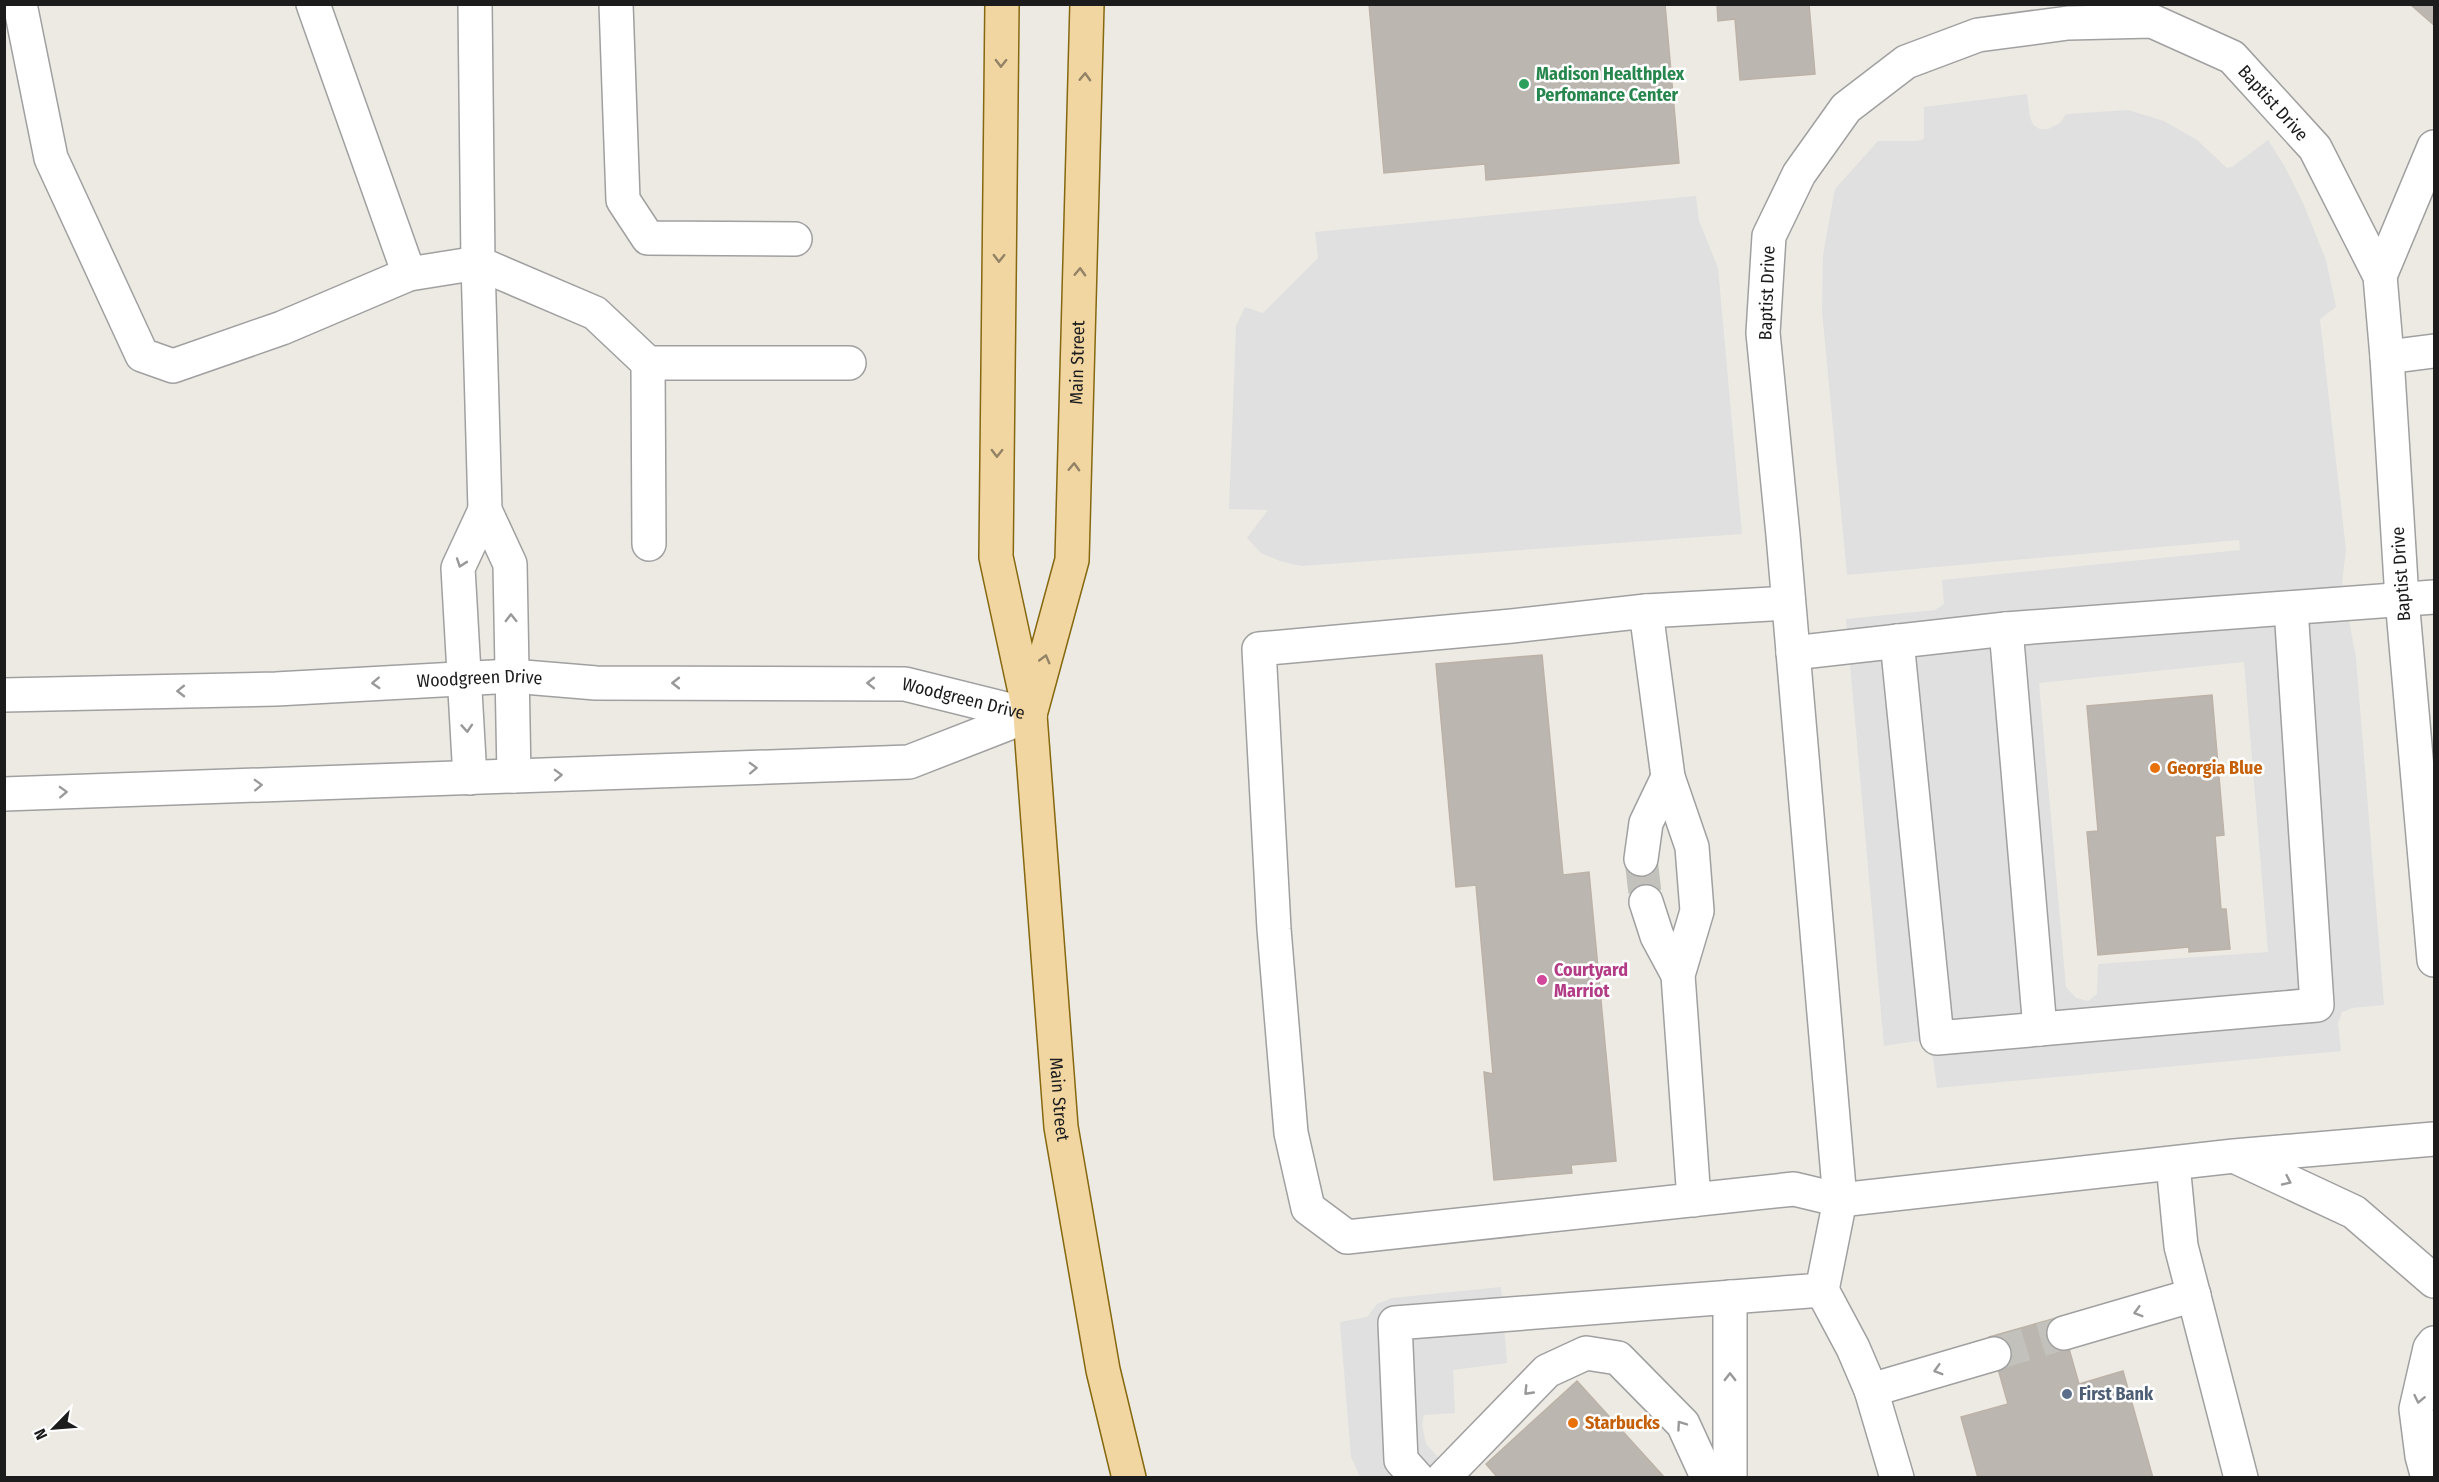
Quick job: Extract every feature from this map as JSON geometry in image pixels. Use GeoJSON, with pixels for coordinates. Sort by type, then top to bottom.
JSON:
{"type":"FeatureCollection","features":[{"type":"Feature","properties":{"kind":"main road","name":"Main Street"},"geometry":{"type":"LineString","coordinates":[[1002,4],[996,557],[1030,715],[1061,1127],[1103,1370],[1129,1478]]}},
{"type":"Feature","properties":{"kind":"main road","name":"Main Street"},"geometry":{"type":"LineString","coordinates":[[1030,715],[1072,560],[1087,4]]}},
{"type":"Feature","properties":{"kind":"street"},"geometry":{"type":"LineString","coordinates":[[20,4],[51,158],[142,355],[173,366],[282,328],[410,274],[478,263],[595,313],[648,363],[849,363]]}},
{"type":"Feature","properties":{"kind":"street"},"geometry":{"type":"LineString","coordinates":[[313,4],[410,274]]}},
{"type":"Feature","properties":{"kind":"street"},"geometry":{"type":"LineString","coordinates":[[475,4],[478,263],[485,510],[510,564],[514,776]]}},
{"type":"Feature","properties":{"kind":"street"},"geometry":{"type":"LineString","coordinates":[[616,4],[623,200],[648,238],[795,239]]}},
{"type":"Feature","properties":{"kind":"street","name":"Baptist Drive"},"geometry":{"type":"LineString","coordinates":[[1822,1290],[1840,1200],[1783,535],[1762,333],[1769,236],[1799,174],[1846,108],[1906,62],[1978,35],[2068,14],[2152,21],[2232,57],[2315,148],[2380,276],[2402,599],[2434,960]]}},
{"type":"Feature","properties":{"kind":"street"},"geometry":{"type":"LineString","coordinates":[[2380,276],[2434,147]]}},
{"type":"Feature","properties":{"kind":"street"},"geometry":{"type":"LineString","coordinates":[[2387,357],[2434,351]]}},
{"type":"Feature","properties":{"kind":"street"},"geometry":{"type":"LineString","coordinates":[[648,363],[649,544]]}},
{"type":"Feature","properties":{"kind":"street"},"geometry":{"type":"LineString","coordinates":[[470,778],[458,568],[485,510]]}},
{"type":"Feature","properties":{"kind":"street"},"geometry":{"type":"LineString","coordinates":[[1793,653],[2006,629],[2434,597]]}},
{"type":"Feature","properties":{"kind":"street"},"geometry":{"type":"LineString","coordinates":[[1788,603],[1646,611],[1512,626],[1259,649],[1276,952],[1291,1133],[1308,1208],[1347,1237],[1794,1190],[1840,1200],[2234,1156],[2434,1139]]}},
{"type":"Feature","properties":{"kind":"street"},"geometry":{"type":"LineString","coordinates":[[1897,641],[1937,1038],[2317,1005],[2291,608]]}},
{"type":"Feature","properties":{"kind":"street"},"geometry":{"type":"LineString","coordinates":[[1646,611],[1668,777],[1692,847],[1698,911],[1678,975],[1694,1200]]}},
{"type":"Feature","properties":{"kind":"street"},"geometry":{"type":"LineString","coordinates":[[2006,629],[2040,1029]]}},
{"type":"Feature","properties":{"kind":"street","name":"Woodgreen Drive"},"geometry":{"type":"LineString","coordinates":[[4,695],[276,689],[512,676],[596,683],[905,684],[1030,715]]}},
{"type":"Feature","properties":{"kind":"street","name":"Woodgreen Drive"},"geometry":{"type":"LineString","coordinates":[[4,794],[909,762],[1030,715]]}},
{"type":"Feature","properties":{"kind":"street"},"geometry":{"type":"LineString","coordinates":[[1641,859],[1646,823],[1668,777]]}},
{"type":"Feature","properties":{"kind":"street"},"geometry":{"type":"LineString","coordinates":[[1646,902],[1657,936],[1678,975]]}},
{"type":"Feature","properties":{"kind":"street"},"geometry":{"type":"LineString","coordinates":[[2234,1156],[2354,1212],[2434,1281]]}},
{"type":"Feature","properties":{"kind":"street"},"geometry":{"type":"LineString","coordinates":[[2173,1164],[2181,1246],[2241,1478]]}},
{"type":"Feature","properties":{"kind":"street"},"geometry":{"type":"LineString","coordinates":[[1417,1478],[1401,1460],[1395,1323],[1822,1290],[1853,1348],[1870,1390],[1897,1478]]}},
{"type":"Feature","properties":{"kind":"street"},"geometry":{"type":"LineString","coordinates":[[2064,1333],[2194,1295]]}},
{"type":"Feature","properties":{"kind":"street"},"geometry":{"type":"LineString","coordinates":[[1730,1297],[1730,1478]]}},
{"type":"Feature","properties":{"kind":"street"},"geometry":{"type":"LineString","coordinates":[[2420,1470],[2416,1409],[2430,1348],[2434,1343]]}},
{"type":"Feature","properties":{"kind":"street"},"geometry":{"type":"LineString","coordinates":[[1443,1478],[1547,1371],[1586,1353],[1618,1358],[1683,1424],[1705,1472],[1705,1478]]}},
{"type":"Feature","properties":{"kind":"street"},"geometry":{"type":"LineString","coordinates":[[1870,1390],[1994,1354]]}},
{"type":"Feature","properties":{"kind":"shaded area"},"geometry":{"type":"Polygon","coordinates":[[[2027,94],[2030,117],[2033,125],[2040,129],[2048,129],[2060,123],[2066,114],[2128,110],[2164,121],[2197,140],[2227,168],[2232,167],[2268,140],[2303,203],[2326,260],[2336,307],[2320,319],[2346,550],[2342,582],[2356,658],[2384,1005],[2352,1008],[2342,1012],[2338,1024],[2341,1051],[1937,1088],[1932,1051],[1927,1044],[1916,1041],[1884,1046],[1846,619],[1935,610],[1944,604],[1942,580],[2240,550],[2239,540],[1847,575],[1822,311],[1823,255],[1835,189],[1878,141],[1924,139],[1924,107],[2027,94]],[[2244,662],[2039,683],[2066,987],[2076,998],[2088,1001],[2097,994],[2098,964],[2268,952],[2244,662]]]}},
{"type":"Feature","properties":{"kind":"shaded area"},"geometry":{"type":"Polygon","coordinates":[[[1696,196],[1699,221],[1718,268],[1742,534],[1301,566],[1261,553],[1247,538],[1268,510],[1229,509],[1236,326],[1245,307],[1263,313],[1318,258],[1315,232],[1696,196]]]}},
{"type":"Feature","properties":{"kind":"shaded area"},"geometry":{"type":"Polygon","coordinates":[[[1501,1287],[1507,1363],[1453,1370],[1455,1413],[1424,1415],[1422,1425],[1426,1444],[1456,1477],[1360,1477],[1351,1457],[1340,1322],[1367,1317],[1377,1304],[1392,1298],[1501,1287]]]}},
{"type":"Feature","properties":{"kind":"building","name":"Madison Healthplex Perfomance Center"},"geometry":{"type":"Polygon","coordinates":[[[1369,4],[1665,4],[1679,163],[1486,180],[1485,164],[1384,173],[1369,4]]]}},
{"type":"Feature","properties":{"kind":"building"},"geometry":{"type":"Polygon","coordinates":[[[1717,4],[1809,4],[1815,74],[1740,80],[1735,19],[1718,21],[1717,4]]]}},
{"type":"Feature","properties":{"kind":"building"},"geometry":{"type":"Polygon","coordinates":[[[2410,4],[2434,4],[2434,25],[2410,4]]]}},
{"type":"Feature","properties":{"kind":"building","name":"Courtyard Marriot"},"geometry":{"type":"Polygon","coordinates":[[[1542,655],[1563,875],[1589,872],[1616,1161],[1571,1165],[1572,1173],[1494,1180],[1484,1072],[1493,1074],[1476,885],[1456,887],[1436,664],[1542,655]]]}},
{"type":"Feature","properties":{"kind":"building","name":"Georgia Blue"},"geometry":{"type":"Polygon","coordinates":[[[2212,695],[2224,835],[2215,836],[2221,909],[2226,909],[2230,949],[2189,952],[2189,947],[2098,955],[2087,832],[2098,831],[2087,706],[2212,695]]]}},
{"type":"Feature","properties":{"kind":"building","name":"First Bank"},"geometry":{"type":"Polygon","coordinates":[[[2060,1317],[2079,1384],[2123,1371],[2153,1478],[1978,1478],[1961,1417],[2008,1404],[1989,1337],[2060,1317]]]}},
{"type":"Feature","properties":{"kind":"building","name":"Starbucks"},"geometry":{"type":"Polygon","coordinates":[[[1577,1381],[1665,1478],[1498,1478],[1486,1464],[1577,1381]]]}},
{"type":"Feature","properties":{"kind":"tunnel"},"geometry":{"type":"LineString","coordinates":[[1641,859],[1646,902]]}},
{"type":"Feature","properties":{"kind":"tunnel"},"geometry":{"type":"LineString","coordinates":[[1994,1354],[2064,1333]]}},
{"type":"Feature","properties":{"kind":"place","name":"Madison Healthplex Perfomance Center"},"geometry":{"type":"Point","coordinates":[1524,84]}},
{"type":"Feature","properties":{"kind":"place","name":"Georgia Blue"},"geometry":{"type":"Point","coordinates":[2155,768]}},
{"type":"Feature","properties":{"kind":"place","name":"Courtyard Marriot"},"geometry":{"type":"Point","coordinates":[1542,980]}},
{"type":"Feature","properties":{"kind":"place","name":"First Bank"},"geometry":{"type":"Point","coordinates":[2067,1394]}},
{"type":"Feature","properties":{"kind":"place","name":"Starbucks"},"geometry":{"type":"Point","coordinates":[1573,1423]}}]}
